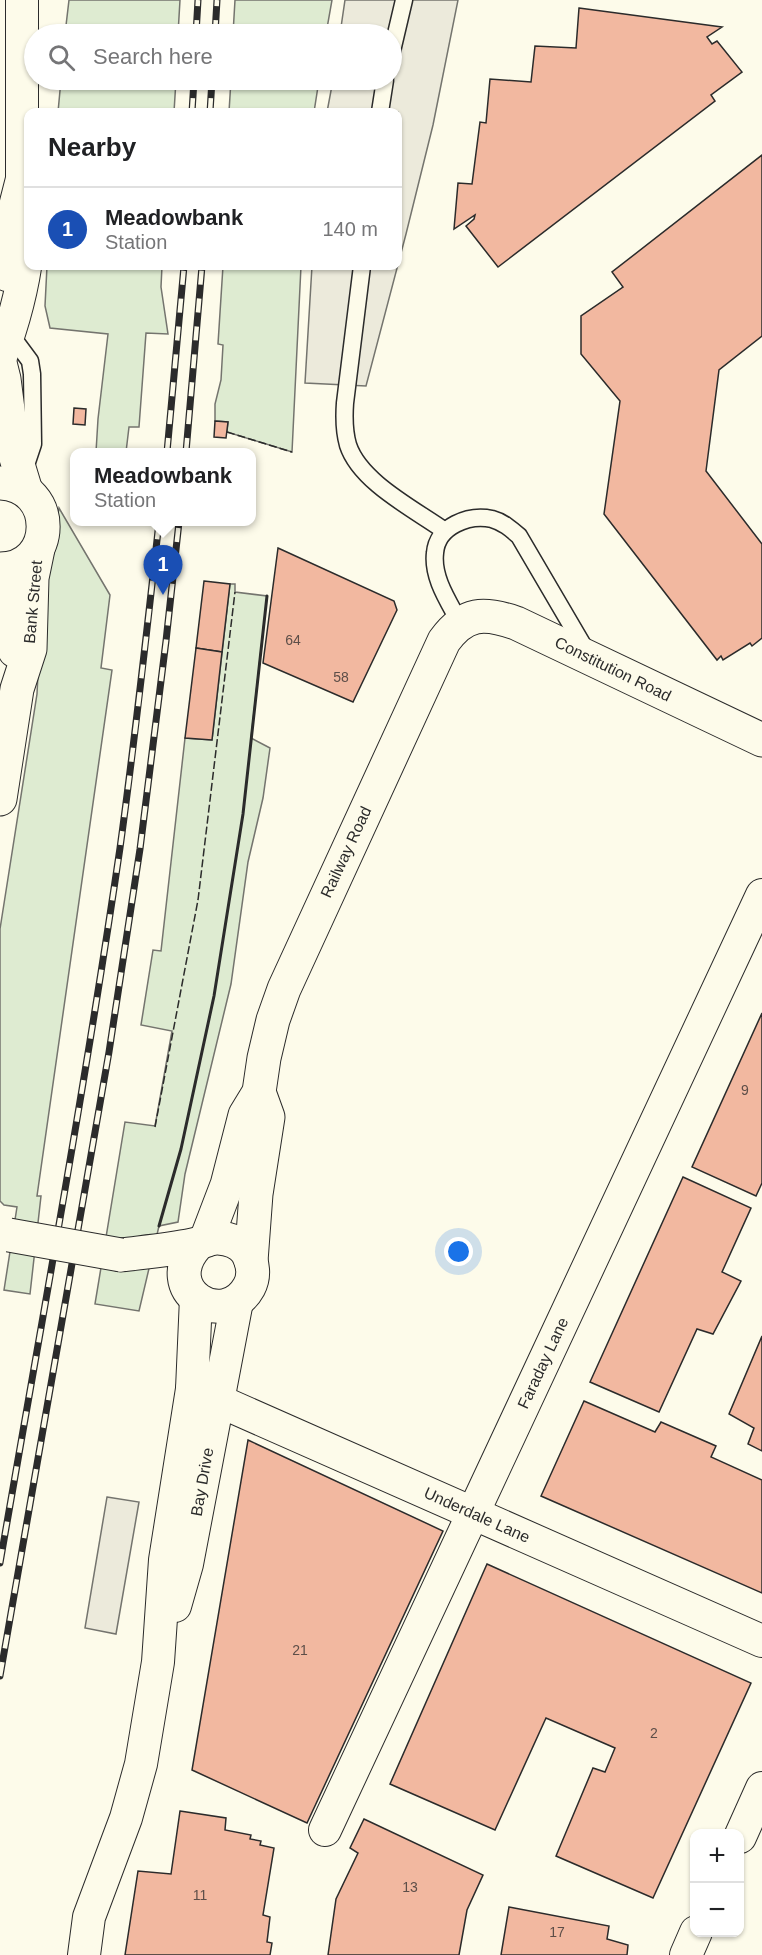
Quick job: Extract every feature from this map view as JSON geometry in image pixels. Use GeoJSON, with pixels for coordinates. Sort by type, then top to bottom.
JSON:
{"type":"FeatureCollection","features":[{"type":"Feature","properties":{"kind":"main road"},"geometry":{"type":"LineString","coordinates":[[2,347],[16,484]]}},
{"type":"Feature","properties":{"kind":"main road","name":"Bank Street"},"geometry":{"type":"LineString","coordinates":[[0,799],[17,689],[30,649],[32,578],[43,537],[44,524],[42,511],[35,500],[16,484]]}},
{"type":"Feature","properties":{"kind":"main road"},"geometry":{"type":"LineString","coordinates":[[0,569],[19,566],[38,549]]}},
{"type":"Feature","properties":{"kind":"main road","name":"Bank Street"},"geometry":{"type":"LineString","coordinates":[[0,582],[11,613],[17,689]]}},
{"type":"Feature","properties":{"kind":"main road","name":"Constitution Road"},"geometry":{"type":"LineString","coordinates":[[460,622],[472,617],[502,618],[544,635],[761,738]]}},
{"type":"Feature","properties":{"kind":"main road","name":"Railway Road"},"geometry":{"type":"LineString","coordinates":[[202,1242],[227,1185],[244,1115],[259,1092],[273,1020],[284,988],[444,642],[460,622]]}},
{"type":"Feature","properties":{"kind":"main road","name":"Railway Road"},"geometry":{"type":"LineString","coordinates":[[251,1260],[256,1194],[268,1117],[259,1092]]}},
{"type":"Feature","properties":{"kind":"main road"},"geometry":{"type":"LineString","coordinates":[[4,1234],[152,1262],[205,1304],[215,1307],[237,1301],[246,1293],[253,1272],[246,1250],[237,1243],[216,1238],[152,1262]]}},
{"type":"Feature","properties":{"kind":"main road"},"geometry":{"type":"LineString","coordinates":[[191,1292],[184,1271],[185,1261],[202,1242]]}},
{"type":"Feature","properties":{"kind":"street"},"geometry":{"type":"LineString","coordinates":[[22,0],[24,108]]}},
{"type":"Feature","properties":{"kind":"street"},"geometry":{"type":"LineString","coordinates":[[0,288],[5,283],[8,272],[12,218],[24,195]]}},
{"type":"Feature","properties":{"kind":"street"},"geometry":{"type":"LineString","coordinates":[[2,347],[25,270]]}},
{"type":"Feature","properties":{"kind":"street","name":"Faraday Lane"},"geometry":{"type":"LineString","coordinates":[[324,1830],[762,895]]}},
{"type":"Feature","properties":{"kind":"street","name":"Bay Drive"},"geometry":{"type":"LineString","coordinates":[[191,1292],[204,1395]]}},
{"type":"Feature","properties":{"kind":"street","name":"Bay Drive"},"geometry":{"type":"LineString","coordinates":[[84,1955],[89,1917],[126,1818],[141,1764],[158,1662],[165,1560],[204,1395],[237,1301]]}},
{"type":"Feature","properties":{"kind":"street","name":"Underdale Lane"},"geometry":{"type":"LineString","coordinates":[[204,1395],[762,1641]]}},
{"type":"Feature","properties":{"kind":"street"},"geometry":{"type":"LineString","coordinates":[[744,1829],[762,1788]]}},
{"type":"Feature","properties":{"kind":"street"},"geometry":{"type":"LineString","coordinates":[[686,1955],[694,1937]]}},
{"type":"Feature","properties":{"kind":"lane"},"geometry":{"type":"LineString","coordinates":[[398,24],[404,0]]}},
{"type":"Feature","properties":{"kind":"lane"},"geometry":{"type":"LineString","coordinates":[[381,108],[383,90]]}},
{"type":"Feature","properties":{"kind":"lane"},"geometry":{"type":"LineString","coordinates":[[362,270],[345,403],[344,423],[348,445],[360,467],[377,484],[445,531]]}},
{"type":"Feature","properties":{"kind":"lane"},"geometry":{"type":"LineString","coordinates":[[460,622],[442,590],[435,562],[438,540],[445,531],[466,520],[479,517],[494,520],[510,527],[519,536],[591,659]]}},
{"type":"Feature","properties":{"kind":"green space"},"geometry":{"type":"Polygon","coordinates":[[[69,0],[180,0],[179,24],[66,24],[69,0]]]}},
{"type":"Feature","properties":{"kind":"green space"},"geometry":{"type":"Polygon","coordinates":[[[235,0],[332,0],[328,24],[234,24],[235,0]]]}},
{"type":"Feature","properties":{"kind":"green space"},"geometry":{"type":"Polygon","coordinates":[[[60,90],[175,90],[174,108],[58,108],[60,90]]]}},
{"type":"Feature","properties":{"kind":"green space"},"geometry":{"type":"Polygon","coordinates":[[[230,90],[317,90],[315,108],[229,108],[230,90]]]}},
{"type":"Feature","properties":{"kind":"green space"},"geometry":{"type":"Polygon","coordinates":[[[47,270],[162,270],[161,287],[168,334],[146,333],[139,427],[129,427],[126,448],[96,448],[108,334],[50,328],[45,306],[47,270]]]}},
{"type":"Feature","properties":{"kind":"green space"},"geometry":{"type":"Polygon","coordinates":[[[223,270],[301,270],[292,452],[227,432],[228,422],[215,421],[223,345],[218,344],[223,270]]]}},
{"type":"Feature","properties":{"kind":"green space"},"geometry":{"type":"Polygon","coordinates":[[[59,508],[110,595],[101,668],[112,670],[37,1196],[41,1196],[30,1294],[4,1290],[17,1207],[4,1205],[0,1201],[0,929],[37,694],[40,633],[59,508]]]}},
{"type":"Feature","properties":{"kind":"green space"},"geometry":{"type":"Polygon","coordinates":[[[230,584],[235,584],[235,592],[267,596],[251,738],[270,748],[263,798],[248,862],[231,984],[185,1174],[178,1222],[159,1226],[139,1311],[95,1304],[125,1122],[155,1126],[172,1031],[141,1025],[153,950],[161,951],[185,738],[212,740],[230,584]]]}},
{"type":"Feature","properties":{"kind":"shaded area"},"geometry":{"type":"Polygon","coordinates":[[[345,0],[458,0],[433,125],[402,248],[402,108],[328,108],[331,90],[402,90],[402,24],[341,24],[345,0]]]}},
{"type":"Feature","properties":{"kind":"shaded area"},"geometry":{"type":"Polygon","coordinates":[[[312,270],[397,270],[366,386],[305,383],[312,270]]]}},
{"type":"Feature","properties":{"kind":"shaded area"},"geometry":{"type":"Polygon","coordinates":[[[107,1497],[139,1502],[116,1634],[85,1628],[107,1497]]]}},
{"type":"Feature","properties":{"kind":"building"},"geometry":{"type":"Polygon","coordinates":[[[579,8],[722,27],[707,37],[712,44],[717,41],[742,72],[711,95],[715,101],[498,267],[466,226],[475,215],[454,229],[458,183],[472,184],[480,122],[486,123],[490,79],[531,82],[535,46],[576,48],[579,8]]]}},
{"type":"Feature","properties":{"kind":"building"},"geometry":{"type":"Polygon","coordinates":[[[762,155],[762,336],[719,370],[706,471],[762,544],[762,638],[752,646],[750,643],[723,660],[721,656],[717,660],[604,514],[620,401],[581,354],[581,316],[623,287],[612,272],[762,155]]]}},
{"type":"Feature","properties":{"kind":"building"},"geometry":{"type":"Polygon","coordinates":[[[74,408],[86,409],[85,425],[73,424],[74,408]]]}},
{"type":"Feature","properties":{"kind":"building"},"geometry":{"type":"Polygon","coordinates":[[[215,421],[228,422],[226,438],[214,437],[215,421]]]}},
{"type":"Feature","properties":{"kind":"building"},"geometry":{"type":"Polygon","coordinates":[[[278,548],[394,601],[397,610],[353,702],[263,663],[278,548]]]}},
{"type":"Feature","properties":{"kind":"building"},"geometry":{"type":"Polygon","coordinates":[[[204,581],[230,584],[222,652],[196,648],[204,581]]]}},
{"type":"Feature","properties":{"kind":"building"},"geometry":{"type":"Polygon","coordinates":[[[196,648],[222,652],[212,740],[185,738],[196,648]]]}},
{"type":"Feature","properties":{"kind":"building"},"geometry":{"type":"Polygon","coordinates":[[[762,1013],[762,1183],[756,1196],[692,1167],[762,1013]]]}},
{"type":"Feature","properties":{"kind":"building"},"geometry":{"type":"Polygon","coordinates":[[[683,1177],[751,1208],[722,1272],[741,1281],[713,1334],[697,1329],[659,1412],[590,1382],[683,1177]]]}},
{"type":"Feature","properties":{"kind":"building"},"geometry":{"type":"Polygon","coordinates":[[[762,1336],[762,1451],[748,1444],[754,1428],[729,1414],[762,1336]]]}},
{"type":"Feature","properties":{"kind":"building"},"geometry":{"type":"Polygon","coordinates":[[[584,1401],[655,1432],[661,1422],[716,1446],[711,1457],[762,1480],[762,1593],[541,1496],[584,1401]]]}},
{"type":"Feature","properties":{"kind":"building"},"geometry":{"type":"Polygon","coordinates":[[[248,1440],[443,1531],[307,1823],[192,1770],[248,1440]]]}},
{"type":"Feature","properties":{"kind":"building"},"geometry":{"type":"Polygon","coordinates":[[[487,1564],[751,1683],[653,1898],[556,1856],[593,1768],[605,1772],[615,1748],[546,1718],[495,1830],[390,1784],[487,1564]]]}},
{"type":"Feature","properties":{"kind":"building"},"geometry":{"type":"Polygon","coordinates":[[[180,1811],[226,1818],[225,1830],[251,1835],[250,1839],[261,1841],[260,1845],[274,1848],[263,1915],[270,1917],[267,1942],[272,1943],[270,1955],[125,1955],[138,1871],[171,1874],[180,1811]]]}},
{"type":"Feature","properties":{"kind":"building"},"geometry":{"type":"Polygon","coordinates":[[[364,1819],[483,1875],[467,1910],[459,1955],[328,1955],[336,1899],[358,1853],[350,1848],[364,1819]]]}},
{"type":"Feature","properties":{"kind":"building"},"geometry":{"type":"Polygon","coordinates":[[[509,1907],[609,1926],[607,1939],[628,1945],[627,1955],[501,1955],[509,1907]]]}},
{"type":"Feature","properties":{"kind":"railway"},"geometry":{"type":"LineString","coordinates":[[197,24],[198,0]]}},
{"type":"Feature","properties":{"kind":"railway"},"geometry":{"type":"LineString","coordinates":[[216,24],[217,0]]}},
{"type":"Feature","properties":{"kind":"railway"},"geometry":{"type":"LineString","coordinates":[[192,108],[193,90]]}},
{"type":"Feature","properties":{"kind":"railway"},"geometry":{"type":"LineString","coordinates":[[210,108],[211,90]]}},
{"type":"Feature","properties":{"kind":"railway"},"geometry":{"type":"LineString","coordinates":[[167,448],[184,270]]}},
{"type":"Feature","properties":{"kind":"railway"},"geometry":{"type":"LineString","coordinates":[[186,448],[202,270]]}},
{"type":"Feature","properties":{"kind":"railway"},"geometry":{"type":"LineString","coordinates":[[0,1563],[62,1206],[120,848],[159,526]]}},
{"type":"Feature","properties":{"kind":"railway"},"geometry":{"type":"LineString","coordinates":[[0,1676],[109,1052],[140,849],[179,526]]}},
{"type":"Feature","properties":{"kind":"fence"},"geometry":{"type":"LineString","coordinates":[[227,432],[292,452]]}},
{"type":"Feature","properties":{"kind":"fence"},"geometry":{"type":"LineString","coordinates":[[155,1127],[198,900],[235,592]]}},
{"type":"Feature","properties":{"kind":"wall"},"geometry":{"type":"LineString","coordinates":[[159,1226],[181,1149],[214,996],[243,814],[267,596]]}},
{"type":"Feature","properties":{"kind":"place","name":"Meadowbank"},"geometry":{"type":"Point","coordinates":[163,595]}}]}
